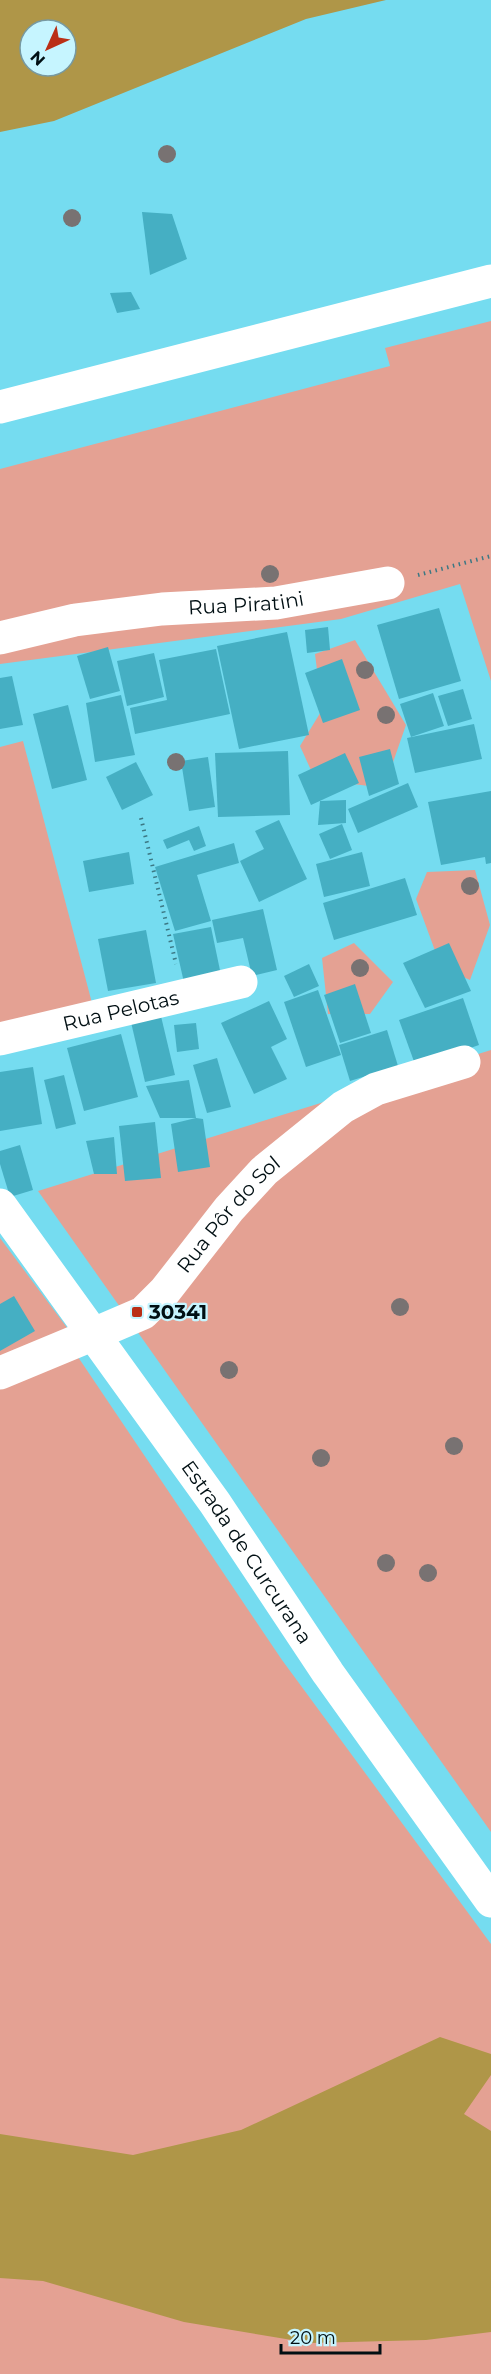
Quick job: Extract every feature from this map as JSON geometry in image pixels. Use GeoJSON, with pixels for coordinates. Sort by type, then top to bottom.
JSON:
{"type":"FeatureCollection","features":[{"type":"Feature","properties":{"kind":"main road"},"geometry":{"type":"LineString","coordinates":[[0,407],[491,281]]}},
{"type":"Feature","properties":{"kind":"main road","name":"Rua Piratini"},"geometry":{"type":"LineString","coordinates":[[0,638],[75,620],[162,609],[276,603],[388,583]]}},
{"type":"Feature","properties":{"kind":"main road","name":"Rua Pelotas"},"geometry":{"type":"LineString","coordinates":[[0,1039],[241,982]]}},
{"type":"Feature","properties":{"kind":"main road","name":"Rua Pôr do Sol"},"geometry":{"type":"LineString","coordinates":[[0,1373],[143,1313],[165,1292],[229,1209],[264,1171],[343,1107],[376,1089],[464,1062]]}},
{"type":"Feature","properties":{"kind":"main road","name":"Estrada de Curcurana"},"geometry":{"type":"LineString","coordinates":[[0,1205],[215,1503],[328,1673],[491,1901]]}},
{"type":"Feature","properties":{"kind":"path"},"geometry":{"type":"LineString","coordinates":[[388,583],[491,555]]}},
{"type":"Feature","properties":{"kind":"path"},"geometry":{"type":"LineString","coordinates":[[141,818],[184,997]]}},
{"type":"Feature","properties":{"kind":"shaded area"},"geometry":{"type":"Polygon","coordinates":[[[0,0],[386,0],[306,19],[54,121],[0,132],[0,0]]]}},
{"type":"Feature","properties":{"kind":"shaded area"},"geometry":{"type":"Polygon","coordinates":[[[491,321],[491,681],[460,584],[341,619],[0,664],[0,469],[390,366],[385,348],[491,321]]]}},
{"type":"Feature","properties":{"kind":"shaded area"},"geometry":{"type":"Polygon","coordinates":[[[355,640],[406,725],[384,788],[315,779],[300,746],[322,710],[315,654],[355,640]]]}},
{"type":"Feature","properties":{"kind":"shaded area"},"geometry":{"type":"Polygon","coordinates":[[[23,741],[92,1003],[0,1024],[0,747],[23,741]]]}},
{"type":"Feature","properties":{"kind":"shaded area"},"geometry":{"type":"Polygon","coordinates":[[[475,870],[490,925],[470,980],[441,967],[416,899],[427,872],[475,870]]]}},
{"type":"Feature","properties":{"kind":"shaded area"},"geometry":{"type":"Polygon","coordinates":[[[354,943],[393,982],[370,1014],[328,1014],[322,958],[354,943]]]}},
{"type":"Feature","properties":{"kind":"shaded area"},"geometry":{"type":"Polygon","coordinates":[[[491,1050],[491,1832],[38,1191],[491,1050]]]}},
{"type":"Feature","properties":{"kind":"shaded area"},"geometry":{"type":"Polygon","coordinates":[[[0,1238],[71,1333],[0,1359],[0,1238]]]}},
{"type":"Feature","properties":{"kind":"shaded area"},"geometry":{"type":"Polygon","coordinates":[[[76,1354],[282,1660],[491,1944],[491,2374],[0,2374],[0,1385],[76,1354]]]}},
{"type":"Feature","properties":{"kind":"shaded area"},"geometry":{"type":"Polygon","coordinates":[[[440,2037],[491,2054],[491,2075],[464,2114],[491,2131],[491,2332],[426,2340],[310,2343],[184,2322],[43,2281],[0,2278],[0,2134],[133,2155],[241,2130],[440,2037]]]}},
{"type":"Feature","properties":{"kind":"building"},"geometry":{"type":"Polygon","coordinates":[[[142,212],[172,214],[187,259],[150,275],[142,212]]]}},
{"type":"Feature","properties":{"kind":"building"},"geometry":{"type":"Polygon","coordinates":[[[131,292],[140,309],[117,313],[110,293],[131,292]]]}},
{"type":"Feature","properties":{"kind":"building"},"geometry":{"type":"Polygon","coordinates":[[[439,608],[461,681],[399,699],[377,625],[439,608]]]}},
{"type":"Feature","properties":{"kind":"building"},"geometry":{"type":"Polygon","coordinates":[[[328,627],[330,650],[307,653],[305,630],[328,627]]]}},
{"type":"Feature","properties":{"kind":"building"},"geometry":{"type":"Polygon","coordinates":[[[287,632],[309,735],[239,749],[217,646],[287,632]]]}},
{"type":"Feature","properties":{"kind":"building"},"geometry":{"type":"Polygon","coordinates":[[[108,647],[120,691],[90,699],[77,656],[108,647]]]}},
{"type":"Feature","properties":{"kind":"building"},"geometry":{"type":"Polygon","coordinates":[[[216,649],[230,714],[135,734],[130,708],[167,700],[159,660],[216,649]]]}},
{"type":"Feature","properties":{"kind":"building"},"geometry":{"type":"Polygon","coordinates":[[[154,653],[164,697],[127,706],[117,661],[154,653]]]}},
{"type":"Feature","properties":{"kind":"building"},"geometry":{"type":"Polygon","coordinates":[[[342,659],[360,710],[323,723],[305,673],[342,659]]]}},
{"type":"Feature","properties":{"kind":"building"},"geometry":{"type":"Polygon","coordinates":[[[12,676],[23,725],[0,729],[0,678],[12,676]]]}},
{"type":"Feature","properties":{"kind":"building"},"geometry":{"type":"Polygon","coordinates":[[[463,689],[472,719],[448,726],[438,696],[463,689]]]}},
{"type":"Feature","properties":{"kind":"building"},"geometry":{"type":"Polygon","coordinates":[[[433,693],[444,726],[411,737],[400,704],[433,693]]]}},
{"type":"Feature","properties":{"kind":"building"},"geometry":{"type":"Polygon","coordinates":[[[121,695],[135,755],[95,762],[86,703],[121,695]]]}},
{"type":"Feature","properties":{"kind":"building"},"geometry":{"type":"Polygon","coordinates":[[[68,705],[87,780],[52,789],[33,714],[68,705]]]}},
{"type":"Feature","properties":{"kind":"building"},"geometry":{"type":"Polygon","coordinates":[[[474,724],[482,759],[415,773],[407,738],[474,724]]]}},
{"type":"Feature","properties":{"kind":"building"},"geometry":{"type":"Polygon","coordinates":[[[390,749],[399,784],[369,796],[359,757],[390,749]]]}},
{"type":"Feature","properties":{"kind":"building"},"geometry":{"type":"Polygon","coordinates":[[[288,751],[290,815],[218,817],[215,753],[288,751]]]}},
{"type":"Feature","properties":{"kind":"building"},"geometry":{"type":"Polygon","coordinates":[[[345,753],[359,783],[311,805],[298,775],[345,753]]]}},
{"type":"Feature","properties":{"kind":"building"},"geometry":{"type":"Polygon","coordinates":[[[208,757],[215,807],[189,811],[181,761],[208,757]]]}},
{"type":"Feature","properties":{"kind":"building"},"geometry":{"type":"Polygon","coordinates":[[[136,762],[153,795],[122,810],[106,777],[136,762]]]}},
{"type":"Feature","properties":{"kind":"building"},"geometry":{"type":"Polygon","coordinates":[[[408,783],[418,807],[358,833],[348,809],[408,783]]]}},
{"type":"Feature","properties":{"kind":"building"},"geometry":{"type":"Polygon","coordinates":[[[491,791],[491,863],[486,864],[485,857],[441,865],[428,802],[491,791]]]}},
{"type":"Feature","properties":{"kind":"building"},"geometry":{"type":"Polygon","coordinates":[[[346,800],[346,823],[318,825],[320,801],[346,800]]]}},
{"type":"Feature","properties":{"kind":"building"},"geometry":{"type":"Polygon","coordinates":[[[279,820],[307,879],[259,902],[240,861],[264,849],[255,831],[279,820]]]}},
{"type":"Feature","properties":{"kind":"building"},"geometry":{"type":"Polygon","coordinates":[[[342,824],[352,850],[330,859],[319,834],[342,824]]]}},
{"type":"Feature","properties":{"kind":"building"},"geometry":{"type":"Polygon","coordinates":[[[199,826],[206,846],[194,851],[189,840],[167,849],[163,840],[199,826]]]}},
{"type":"Feature","properties":{"kind":"building"},"geometry":{"type":"Polygon","coordinates":[[[234,843],[239,863],[197,875],[211,921],[175,931],[155,867],[234,843]]]}},
{"type":"Feature","properties":{"kind":"building"},"geometry":{"type":"Polygon","coordinates":[[[129,852],[134,884],[89,892],[83,861],[129,852]]]}},
{"type":"Feature","properties":{"kind":"building"},"geometry":{"type":"Polygon","coordinates":[[[362,852],[370,886],[324,897],[316,864],[362,852]]]}},
{"type":"Feature","properties":{"kind":"building"},"geometry":{"type":"Polygon","coordinates":[[[405,878],[417,915],[334,940],[323,903],[405,878]]]}},
{"type":"Feature","properties":{"kind":"building"},"geometry":{"type":"Polygon","coordinates":[[[263,909],[277,970],[252,976],[243,938],[217,943],[212,920],[263,909]]]}},
{"type":"Feature","properties":{"kind":"building"},"geometry":{"type":"Polygon","coordinates":[[[211,927],[222,980],[185,987],[173,934],[211,927]]]}},
{"type":"Feature","properties":{"kind":"building"},"geometry":{"type":"Polygon","coordinates":[[[146,930],[156,983],[108,991],[98,939],[146,930]]]}},
{"type":"Feature","properties":{"kind":"building"},"geometry":{"type":"Polygon","coordinates":[[[449,943],[471,991],[425,1008],[403,963],[449,943]]]}},
{"type":"Feature","properties":{"kind":"building"},"geometry":{"type":"Polygon","coordinates":[[[309,964],[319,986],[294,997],[284,976],[309,964]]]}},
{"type":"Feature","properties":{"kind":"building"},"geometry":{"type":"Polygon","coordinates":[[[355,984],[371,1033],[340,1043],[324,995],[355,984]]]}},
{"type":"Feature","properties":{"kind":"building"},"geometry":{"type":"Polygon","coordinates":[[[318,990],[341,1055],[306,1067],[284,1002],[318,990]]]}},
{"type":"Feature","properties":{"kind":"building"},"geometry":{"type":"Polygon","coordinates":[[[463,998],[479,1045],[416,1067],[399,1020],[463,998]]]}},
{"type":"Feature","properties":{"kind":"building"},"geometry":{"type":"Polygon","coordinates":[[[269,1001],[287,1039],[271,1047],[287,1079],[254,1094],[221,1023],[269,1001]]]}},
{"type":"Feature","properties":{"kind":"building"},"geometry":{"type":"Polygon","coordinates":[[[160,1012],[175,1075],[145,1082],[130,1018],[160,1012]]]}},
{"type":"Feature","properties":{"kind":"building"},"geometry":{"type":"Polygon","coordinates":[[[196,1023],[199,1049],[177,1052],[174,1025],[196,1023]]]}},
{"type":"Feature","properties":{"kind":"building"},"geometry":{"type":"Polygon","coordinates":[[[387,1030],[398,1066],[350,1081],[339,1045],[387,1030]]]}},
{"type":"Feature","properties":{"kind":"building"},"geometry":{"type":"Polygon","coordinates":[[[121,1034],[138,1097],[84,1111],[67,1048],[121,1034]]]}},
{"type":"Feature","properties":{"kind":"building"},"geometry":{"type":"Polygon","coordinates":[[[217,1058],[231,1107],[207,1113],[193,1065],[217,1058]]]}},
{"type":"Feature","properties":{"kind":"building"},"geometry":{"type":"Polygon","coordinates":[[[33,1067],[42,1124],[0,1131],[0,1072],[33,1067]]]}},
{"type":"Feature","properties":{"kind":"building"},"geometry":{"type":"Polygon","coordinates":[[[64,1075],[76,1124],[56,1129],[44,1080],[64,1075]]]}},
{"type":"Feature","properties":{"kind":"building"},"geometry":{"type":"Polygon","coordinates":[[[189,1080],[196,1118],[160,1118],[146,1086],[189,1080]]]}},
{"type":"Feature","properties":{"kind":"building"},"geometry":{"type":"Polygon","coordinates":[[[196,1118],[203,1119],[210,1167],[178,1172],[171,1124],[196,1118]]]}},
{"type":"Feature","properties":{"kind":"building"},"geometry":{"type":"Polygon","coordinates":[[[155,1122],[161,1178],[125,1181],[119,1126],[155,1122]]]}},
{"type":"Feature","properties":{"kind":"building"},"geometry":{"type":"Polygon","coordinates":[[[114,1137],[117,1174],[94,1174],[86,1141],[114,1137]]]}},
{"type":"Feature","properties":{"kind":"building"},"geometry":{"type":"Polygon","coordinates":[[[20,1145],[33,1190],[10,1197],[0,1164],[0,1151],[20,1145]]]}},
{"type":"Feature","properties":{"kind":"building"},"geometry":{"type":"Polygon","coordinates":[[[14,1296],[35,1331],[0,1351],[0,1304],[14,1296]]]}},
{"type":"Feature","properties":{"kind":"place","name":"30341"},"geometry":{"type":"Point","coordinates":[137,1312]}}]}
